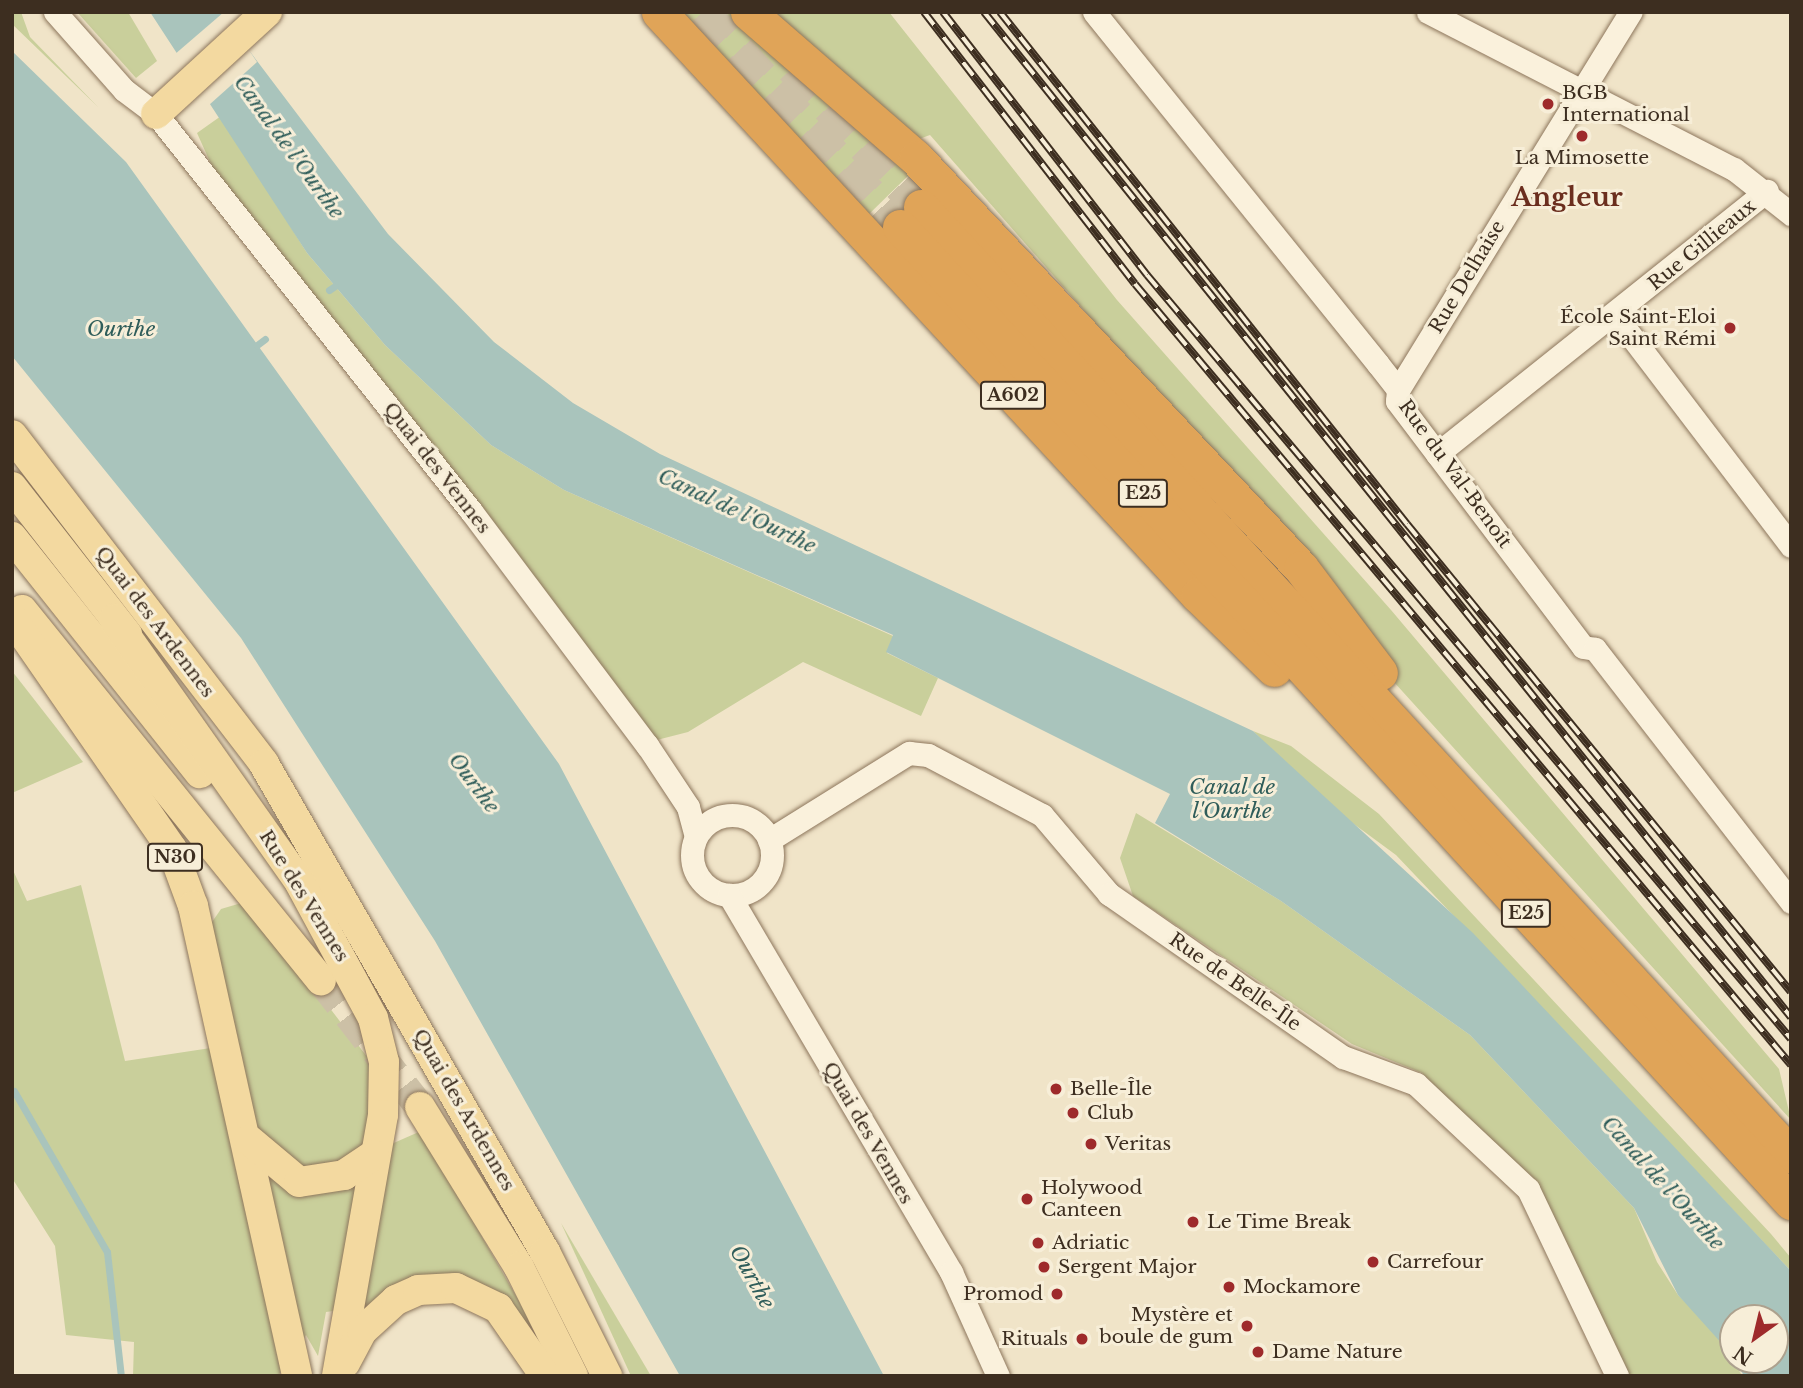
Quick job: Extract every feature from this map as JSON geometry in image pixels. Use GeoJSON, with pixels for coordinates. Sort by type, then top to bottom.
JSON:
{"type":"FeatureCollection","features":[{"type":"Feature","properties":{"kind":"highway","name":"A602"},"geometry":{"type":"LineString","coordinates":[[659,12],[1198,595],[1307,701],[1385,759]]}},
{"type":"Feature","properties":{"kind":"highway"},"geometry":{"type":"LineString","coordinates":[[748,12],[916,158],[1301,568],[1388,683],[1393,716]]}},
{"type":"Feature","properties":{"kind":"highway","name":"E25"},"geometry":{"type":"LineString","coordinates":[[1791,1155],[1393,716],[911,217],[1385,759],[1791,1202]]}},
{"type":"Feature","properties":{"kind":"main road"},"geometry":{"type":"LineString","coordinates":[[156,114],[266,13]]}},
{"type":"Feature","properties":{"kind":"main road","name":"Quai des Ardennes"},"geometry":{"type":"LineString","coordinates":[[12,435],[264,764],[545,1252],[607,1376]]}},
{"type":"Feature","properties":{"kind":"main road","name":"Quai des Ardennes"},"geometry":{"type":"LineString","coordinates":[[12,487],[114,619],[312,849]]}},
{"type":"Feature","properties":{"kind":"main road"},"geometry":{"type":"LineString","coordinates":[[12,537],[349,968]]}},
{"type":"Feature","properties":{"kind":"main road"},"geometry":{"type":"LineString","coordinates":[[12,599],[64,655],[321,980]]}},
{"type":"Feature","properties":{"kind":"main road","name":"N30"},"geometry":{"type":"LineString","coordinates":[[12,618],[172,849],[193,906],[247,1137],[297,1376]]}},
{"type":"Feature","properties":{"kind":"main road","name":"Rue des Vennes"},"geometry":{"type":"LineString","coordinates":[[114,619],[300,883],[349,968],[373,1018],[384,1062],[374,1155],[338,1376]]}},
{"type":"Feature","properties":{"kind":"main road","name":"Quai des Ardennes"},"geometry":{"type":"LineString","coordinates":[[420,1107],[519,1267],[573,1376]]}},
{"type":"Feature","properties":{"kind":"main road"},"geometry":{"type":"LineString","coordinates":[[247,1137],[266,1160],[299,1182],[337,1178],[374,1155]]}},
{"type":"Feature","properties":{"kind":"main road"},"geometry":{"type":"LineString","coordinates":[[338,1376],[379,1312],[418,1290],[440,1287],[498,1308],[545,1376]]}},
{"type":"Feature","properties":{"kind":"street","name":"Quai des Vennes"},"geometry":{"type":"LineString","coordinates":[[55,12],[124,90],[156,114],[471,511],[647,745],[688,807],[696,836]]}},
{"type":"Feature","properties":{"kind":"street","name":"Rue du Val-Benoît"},"geometry":{"type":"LineString","coordinates":[[1094,12],[1398,390],[1397,401],[1437,454],[1791,902]]}},
{"type":"Feature","properties":{"kind":"street"},"geometry":{"type":"LineString","coordinates":[[1428,12],[1767,191],[1791,214]]}},
{"type":"Feature","properties":{"kind":"street","name":"Rue Delhaise"},"geometry":{"type":"LineString","coordinates":[[1398,390],[1631,12]]}},
{"type":"Feature","properties":{"kind":"street","name":"Rue Gillieaux"},"geometry":{"type":"LineString","coordinates":[[1437,454],[1615,315],[1767,191]]}},
{"type":"Feature","properties":{"kind":"street"},"geometry":{"type":"LineString","coordinates":[[1615,315],[1791,546]]}},
{"type":"Feature","properties":{"kind":"street","name":"Rue de Belle-Île"},"geometry":{"type":"LineString","coordinates":[[769,840],[909,753],[928,755],[1042,815],[1108,894],[1343,1057],[1416,1084],[1528,1189],[1617,1376]]}},
{"type":"Feature","properties":{"kind":"street"},"geometry":{"type":"LineString","coordinates":[[728,814],[753,820],[769,840],[764,879],[729,895],[696,874],[696,836],[728,814]]}},
{"type":"Feature","properties":{"kind":"street","name":"Quai des Vennes"},"geometry":{"type":"LineString","coordinates":[[729,895],[951,1272],[998,1376]]}},
{"type":"Feature","properties":{"kind":"green space"},"geometry":{"type":"Polygon","coordinates":[[[12,12],[21,12],[30,37],[98,107],[12,24],[12,12]]]}},
{"type":"Feature","properties":{"kind":"green space"},"geometry":{"type":"Polygon","coordinates":[[[77,12],[128,12],[157,61],[136,78],[77,12]]]}},
{"type":"Feature","properties":{"kind":"green space"},"geometry":{"type":"Polygon","coordinates":[[[671,12],[734,12],[913,171],[864,219],[671,12]]]}},
{"type":"Feature","properties":{"kind":"green space"},"geometry":{"type":"Polygon","coordinates":[[[768,12],[889,12],[1117,300],[1391,610],[1779,1069],[1791,1120],[1393,681],[1168,406],[930,135],[919,139],[768,12]]]}},
{"type":"Feature","properties":{"kind":"green space"},"geometry":{"type":"Polygon","coordinates":[[[221,116],[307,253],[385,345],[491,445],[564,490],[893,636],[887,653],[938,678],[921,716],[803,662],[688,732],[649,742],[220,184],[197,133],[221,116]]]}},
{"type":"Feature","properties":{"kind":"green space"},"geometry":{"type":"Polygon","coordinates":[[[12,671],[83,762],[12,793],[12,671]]]}},
{"type":"Feature","properties":{"kind":"green space"},"geometry":{"type":"Polygon","coordinates":[[[1253,731],[1291,746],[1379,814],[1771,1234],[1791,1258],[1791,1271],[1396,855],[1328,805],[1253,731]]]}},
{"type":"Feature","properties":{"kind":"green space"},"geometry":{"type":"Polygon","coordinates":[[[1136,813],[1281,901],[1470,1035],[1634,1208],[1657,1262],[1678,1295],[1719,1335],[1719,1374],[1742,1376],[1625,1376],[1535,1184],[1422,1073],[1352,1044],[1133,896],[1120,858],[1136,813]]]}},
{"type":"Feature","properties":{"kind":"green space"},"geometry":{"type":"Polygon","coordinates":[[[12,868],[27,901],[81,885],[125,1061],[237,1044],[210,925],[221,909],[248,901],[371,1062],[371,1153],[421,1131],[538,1334],[501,1299],[395,1285],[355,1314],[355,1308],[326,1312],[318,1356],[306,1335],[278,1376],[133,1376],[134,1342],[66,1335],[55,1246],[12,1178],[12,868]]]}},
{"type":"Feature","properties":{"kind":"green space"},"geometry":{"type":"Polygon","coordinates":[[[561,1223],[651,1376],[631,1376],[561,1223]]]}},
{"type":"Feature","properties":{"kind":"water","name":"Canal de l'Ourthe"},"geometry":{"type":"Polygon","coordinates":[[[150,12],[220,12],[388,234],[494,342],[573,403],[660,454],[1253,731],[1473,933],[1791,1271],[1791,1376],[1743,1374],[1789,1374],[1789,1304],[1719,1304],[1719,1340],[1678,1295],[1634,1208],[1470,1035],[1281,901],[1155,823],[1170,794],[886,652],[893,635],[564,490],[491,445],[385,345],[307,253],[150,12]]]}},
{"type":"Feature","properties":{"kind":"water","name":"Ourthe"},"geometry":{"type":"Polygon","coordinates":[[[12,51],[126,162],[559,764],[884,1376],[680,1376],[435,941],[241,638],[12,356],[12,51]]]}},
{"type":"Feature","properties":{"kind":"pier"},"geometry":{"type":"Polygon","coordinates":[[[224,12],[257,62],[209,105],[174,55],[224,12]]]}},
{"type":"Feature","properties":{"kind":"waterway"},"geometry":{"type":"LineString","coordinates":[[329,290],[335,286]]}},
{"type":"Feature","properties":{"kind":"waterway"},"geometry":{"type":"LineString","coordinates":[[257,345],[265,339]]}},
{"type":"Feature","properties":{"kind":"waterway"},"geometry":{"type":"LineString","coordinates":[[14,1091],[107,1252],[121,1376]]}},
{"type":"Feature","properties":{"kind":"tunnel"},"geometry":{"type":"LineString","coordinates":[[702,12],[900,227]]}},
{"type":"Feature","properties":{"kind":"tunnel"},"geometry":{"type":"LineString","coordinates":[[793,67],[921,207]]}},
{"type":"Feature","properties":{"kind":"tunnel"},"geometry":{"type":"LineString","coordinates":[[321,980],[420,1107]]}},
{"type":"Feature","properties":{"kind":"railway"},"geometry":{"type":"LineString","coordinates":[[924,12],[1135,284],[1791,1065]]}},
{"type":"Feature","properties":{"kind":"railway"},"geometry":{"type":"LineString","coordinates":[[943,12],[1147,275],[1791,1039]]}},
{"type":"Feature","properties":{"kind":"railway"},"geometry":{"type":"LineString","coordinates":[[984,12],[1791,1017]]}},
{"type":"Feature","properties":{"kind":"railway"},"geometry":{"type":"LineString","coordinates":[[1000,12],[1407,524],[1791,992]]}},
{"type":"Feature","properties":{"kind":"place","name":"BGB International"},"geometry":{"type":"Point","coordinates":[1548,104]}},
{"type":"Feature","properties":{"kind":"place","name":"La Mimosette"},"geometry":{"type":"Point","coordinates":[1582,136]}},
{"type":"Feature","properties":{"kind":"place","name":"École Saint-Eloi Saint Rémi"},"geometry":{"type":"Point","coordinates":[1730,328]}},
{"type":"Feature","properties":{"kind":"place","name":"Belle-Île"},"geometry":{"type":"Point","coordinates":[1056,1089]}},
{"type":"Feature","properties":{"kind":"place","name":"Club"},"geometry":{"type":"Point","coordinates":[1073,1113]}},
{"type":"Feature","properties":{"kind":"place","name":"Veritas"},"geometry":{"type":"Point","coordinates":[1091,1144]}},
{"type":"Feature","properties":{"kind":"place","name":"Holywood Canteen"},"geometry":{"type":"Point","coordinates":[1027,1199]}},
{"type":"Feature","properties":{"kind":"place","name":"Le Time Break"},"geometry":{"type":"Point","coordinates":[1193,1222]}},
{"type":"Feature","properties":{"kind":"place","name":"Adriatic"},"geometry":{"type":"Point","coordinates":[1038,1243]}},
{"type":"Feature","properties":{"kind":"place","name":"Carrefour"},"geometry":{"type":"Point","coordinates":[1373,1262]}},
{"type":"Feature","properties":{"kind":"place","name":"Sergent Major"},"geometry":{"type":"Point","coordinates":[1044,1267]}},
{"type":"Feature","properties":{"kind":"place","name":"Mockamore"},"geometry":{"type":"Point","coordinates":[1229,1287]}},
{"type":"Feature","properties":{"kind":"place","name":"Promod"},"geometry":{"type":"Point","coordinates":[1057,1294]}},
{"type":"Feature","properties":{"kind":"place","name":"Mystère et boule de gum"},"geometry":{"type":"Point","coordinates":[1247,1326]}},
{"type":"Feature","properties":{"kind":"place","name":"Rituals"},"geometry":{"type":"Point","coordinates":[1082,1339]}},
{"type":"Feature","properties":{"kind":"place","name":"Dame Nature"},"geometry":{"type":"Point","coordinates":[1258,1352]}},
{"type":"Feature","properties":{"kind":"district","name":"Angleur"},"geometry":{"type":"Point","coordinates":[1567,198]}}]}
